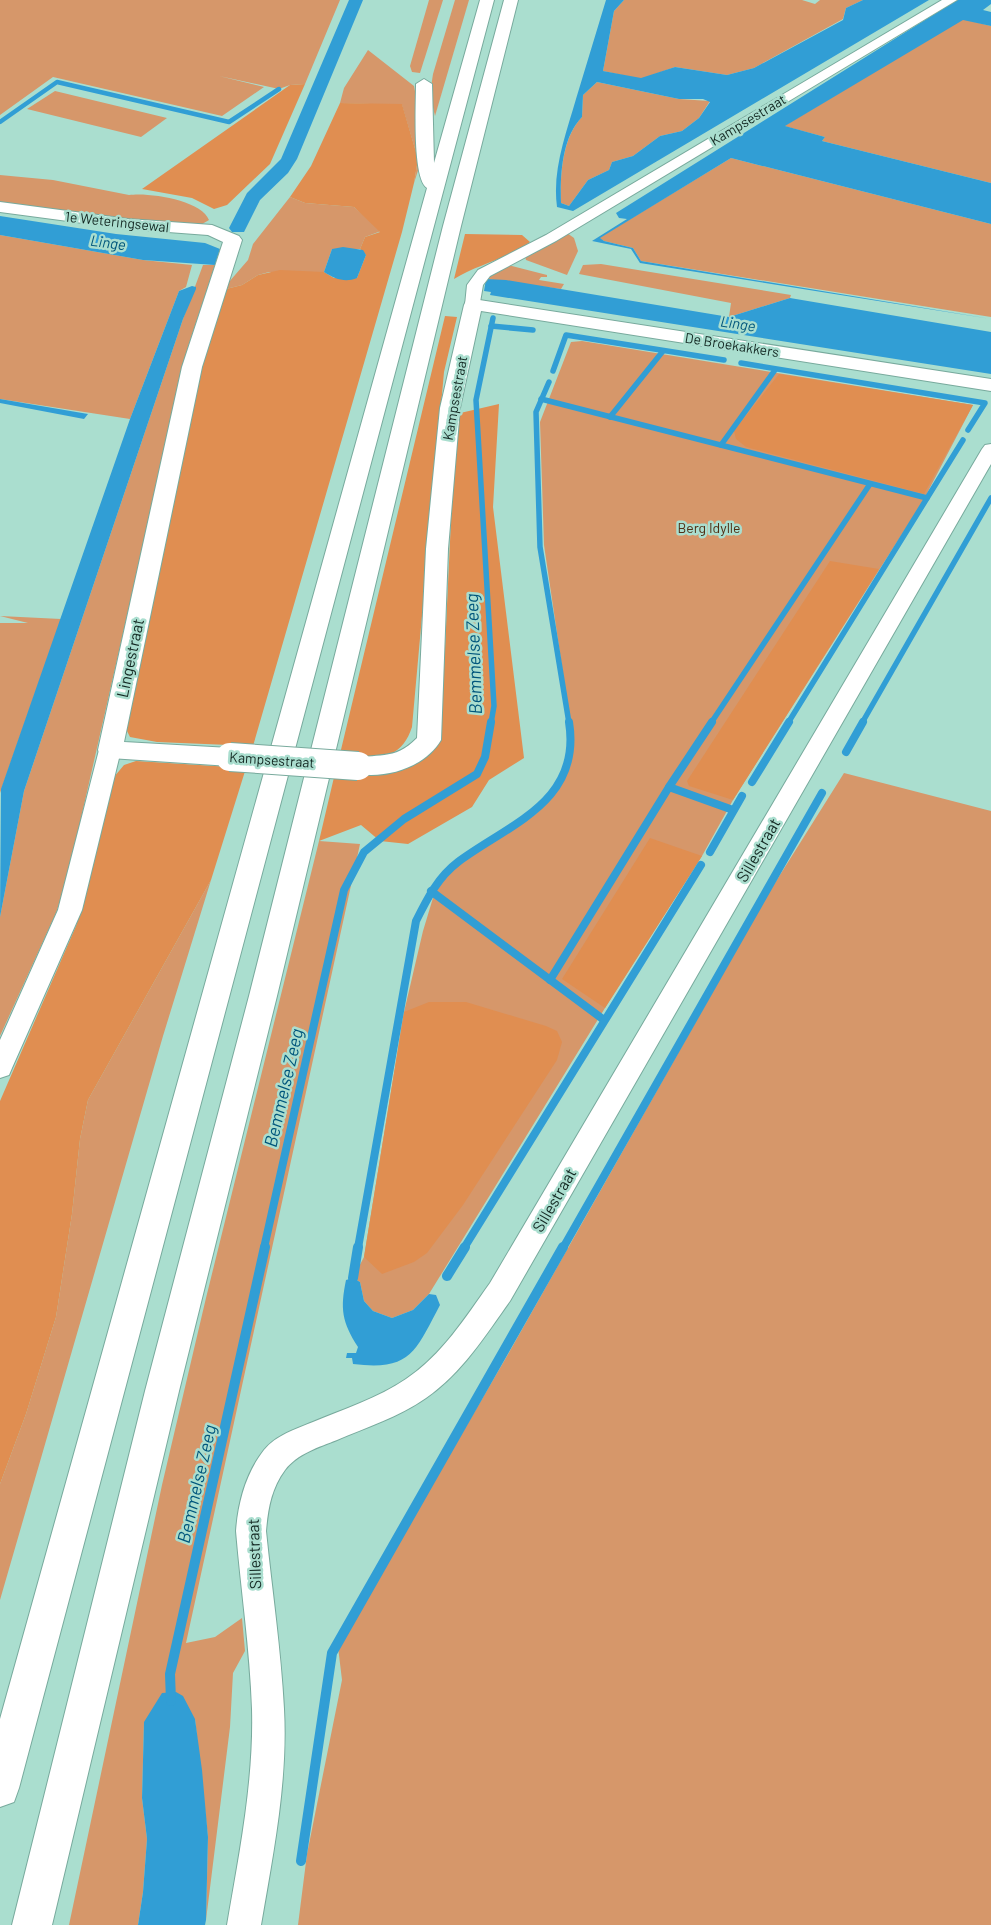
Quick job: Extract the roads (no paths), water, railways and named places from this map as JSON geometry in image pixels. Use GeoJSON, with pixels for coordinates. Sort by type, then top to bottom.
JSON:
{"type":"FeatureCollection","features":[{"type":"Feature","properties":{"kind":"main road"},"geometry":{"type":"LineString","coordinates":[[0,1788],[218,993],[433,192],[487,0]]}},
{"type":"Feature","properties":{"kind":"main road"},"geometry":{"type":"LineString","coordinates":[[32,1925],[164,1381],[260,1006],[452,226],[511,0]]}},
{"type":"Feature","properties":{"kind":"main road"},"geometry":{"type":"LineString","coordinates":[[424,84],[426,166],[433,192]]}},
{"type":"Feature","properties":{"kind":"main road","name":"1e Weteringsewal"},"geometry":{"type":"LineString","coordinates":[[0,207],[128,224],[212,230],[233,240]]}},
{"type":"Feature","properties":{"kind":"main road","name":"Lingestraat"},"geometry":{"type":"LineString","coordinates":[[110,750],[192,367],[233,240]]}},
{"type":"Feature","properties":{"kind":"main road","name":"De Broekakkers"},"geometry":{"type":"LineString","coordinates":[[473,306],[538,314],[991,385]]}},
{"type":"Feature","properties":{"kind":"main road","name":"Kampsestraat"},"geometry":{"type":"LineString","coordinates":[[110,750],[380,768],[398,762],[420,750],[429,740],[437,549],[450,408],[473,306]]}},
{"type":"Feature","properties":{"kind":"street","name":"Kampsestraat"},"geometry":{"type":"LineString","coordinates":[[473,306],[476,280],[484,273],[551,238],[951,0]]}},
{"type":"Feature","properties":{"kind":"street","name":"Sillestraat"},"geometry":{"type":"LineString","coordinates":[[244,1925],[257,1847],[266,1766],[268,1710],[251,1531],[253,1507],[261,1483],[275,1459],[294,1444],[398,1400],[440,1370],[500,1292],[991,449]]}},
{"type":"Feature","properties":{"kind":"street","name":"Lingestraat"},"geometry":{"type":"LineString","coordinates":[[0,1068],[70,910],[110,750]]}},
{"type":"Feature","properties":{"kind":"water"},"geometry":{"type":"Polygon","coordinates":[[[606,0],[624,0],[614,11],[603,71],[641,78],[675,67],[727,75],[754,68],[843,20],[846,8],[863,0],[929,0],[573,211],[557,207],[556,179],[558,166],[568,125],[606,0]],[[597,82],[583,95],[582,117],[575,125],[566,146],[562,169],[561,203],[569,206],[588,180],[609,170],[612,162],[633,156],[660,136],[682,131],[699,118],[710,102],[703,99],[679,99],[597,82]]]}},
{"type":"Feature","properties":{"kind":"water"},"geometry":{"type":"Polygon","coordinates":[[[957,0],[991,0],[991,4],[983,10],[991,12],[991,26],[963,20],[785,126],[825,137],[822,141],[991,183],[991,224],[731,158],[600,238],[604,241],[633,248],[641,261],[991,319],[640,263],[631,249],[592,241],[627,219],[619,218],[616,213],[957,0]]]}},
{"type":"Feature","properties":{"kind":"water","name":"Linge"},"geometry":{"type":"Polygon","coordinates":[[[0,216],[116,234],[205,243],[220,249],[215,265],[143,260],[0,235],[0,216]]]}},
{"type":"Feature","properties":{"kind":"water"},"geometry":{"type":"Polygon","coordinates":[[[343,247],[363,250],[366,255],[357,278],[340,279],[324,272],[332,249],[343,247]]]}},
{"type":"Feature","properties":{"kind":"water","name":"Linge"},"geometry":{"type":"Polygon","coordinates":[[[486,279],[506,280],[729,317],[790,298],[991,332],[991,374],[490,295],[491,292],[484,291],[486,279]]]}},
{"type":"Feature","properties":{"kind":"water"},"geometry":{"type":"Polygon","coordinates":[[[192,286],[196,287],[196,289],[183,319],[24,791],[0,917],[1,789],[130,419],[179,291],[192,286]]]}},
{"type":"Feature","properties":{"kind":"water"},"geometry":{"type":"Polygon","coordinates":[[[0,399],[88,414],[84,419],[0,403],[0,399]]]}},
{"type":"Feature","properties":{"kind":"water"},"geometry":{"type":"Polygon","coordinates":[[[353,1278],[360,1282],[364,1301],[373,1311],[392,1318],[413,1310],[429,1294],[436,1295],[440,1305],[424,1335],[409,1355],[399,1361],[388,1364],[372,1365],[353,1364],[352,1358],[346,1358],[347,1353],[356,1353],[358,1347],[346,1322],[343,1307],[346,1280],[353,1278]]]}},
{"type":"Feature","properties":{"kind":"water"},"geometry":{"type":"Polygon","coordinates":[[[176,1692],[183,1696],[195,1719],[202,1770],[208,1837],[206,1920],[205,1925],[138,1925],[143,1892],[147,1839],[142,1798],[144,1722],[162,1693],[176,1692]]]}},
{"type":"Feature","properties":{"kind":"waterway"},"geometry":{"type":"LineString","coordinates":[[238,228],[253,197],[282,169],[289,159],[356,0]]}},
{"type":"Feature","properties":{"kind":"waterway"},"geometry":{"type":"LineString","coordinates":[[0,122],[57,82],[229,122],[279,89]]}},
{"type":"Feature","properties":{"kind":"waterway","name":"Bemmelse Zeeg"},"geometry":{"type":"LineString","coordinates":[[491,326],[493,318]]}},
{"type":"Feature","properties":{"kind":"waterway","name":"Bemmelse Zeeg"},"geometry":{"type":"LineString","coordinates":[[491,326],[476,400],[494,706],[491,723]]}},
{"type":"Feature","properties":{"kind":"waterway"},"geometry":{"type":"LineString","coordinates":[[491,326],[533,330]]}},
{"type":"Feature","properties":{"kind":"waterway"},"geometry":{"type":"LineString","coordinates":[[553,371],[566,335],[724,360]]}},
{"type":"Feature","properties":{"kind":"waterway"},"geometry":{"type":"LineString","coordinates":[[610,417],[663,351]]}},
{"type":"Feature","properties":{"kind":"waterway"},"geometry":{"type":"LineString","coordinates":[[741,363],[985,403],[968,430]]}},
{"type":"Feature","properties":{"kind":"waterway"},"geometry":{"type":"LineString","coordinates":[[721,445],[775,370]]}},
{"type":"Feature","properties":{"kind":"waterway"},"geometry":{"type":"LineString","coordinates":[[542,399],[549,382]]}},
{"type":"Feature","properties":{"kind":"waterway"},"geometry":{"type":"LineString","coordinates":[[542,399],[610,417]]}},
{"type":"Feature","properties":{"kind":"waterway"},"geometry":{"type":"LineString","coordinates":[[542,399],[536,412],[540,547],[569,723]]}},
{"type":"Feature","properties":{"kind":"waterway"},"geometry":{"type":"LineString","coordinates":[[610,417],[927,498]]}},
{"type":"Feature","properties":{"kind":"waterway"},"geometry":{"type":"LineString","coordinates":[[788,723],[963,440]]}},
{"type":"Feature","properties":{"kind":"waterway"},"geometry":{"type":"LineString","coordinates":[[711,723],[870,484]]}},
{"type":"Feature","properties":{"kind":"waterway"},"geometry":{"type":"LineString","coordinates":[[862,723],[991,498]]}},
{"type":"Feature","properties":{"kind":"waterway","name":"Bemmelse Zeeg"},"geometry":{"type":"LineString","coordinates":[[264,1248],[344,890],[364,852],[404,819],[477,774],[485,757],[491,722]]}},
{"type":"Feature","properties":{"kind":"waterway"},"geometry":{"type":"LineString","coordinates":[[432,892],[445,874],[458,862],[538,808],[553,791],[564,772],[570,749],[569,722]]}},
{"type":"Feature","properties":{"kind":"waterway"},"geometry":{"type":"LineString","coordinates":[[669,787],[712,722]]}},
{"type":"Feature","properties":{"kind":"waterway"},"geometry":{"type":"LineString","coordinates":[[752,782],[789,722]]}},
{"type":"Feature","properties":{"kind":"waterway"},"geometry":{"type":"LineString","coordinates":[[846,752],[863,722]]}},
{"type":"Feature","properties":{"kind":"waterway"},"geometry":{"type":"LineString","coordinates":[[550,980],[669,787]]}},
{"type":"Feature","properties":{"kind":"waterway"},"geometry":{"type":"LineString","coordinates":[[669,787],[733,810]]}},
{"type":"Feature","properties":{"kind":"waterway"},"geometry":{"type":"LineString","coordinates":[[563,1248],[822,793]]}},
{"type":"Feature","properties":{"kind":"waterway"},"geometry":{"type":"LineString","coordinates":[[710,852],[742,796]]}},
{"type":"Feature","properties":{"kind":"waterway"},"geometry":{"type":"LineString","coordinates":[[464,1248],[701,865]]}},
{"type":"Feature","properties":{"kind":"waterway"},"geometry":{"type":"LineString","coordinates":[[358,1248],[416,921],[432,892]]}},
{"type":"Feature","properties":{"kind":"waterway"},"geometry":{"type":"LineString","coordinates":[[432,892],[550,980]]}},
{"type":"Feature","properties":{"kind":"waterway"},"geometry":{"type":"LineString","coordinates":[[550,980],[604,1020]]}},
{"type":"Feature","properties":{"kind":"waterway","name":"Bemmelse Zeeg"},"geometry":{"type":"LineString","coordinates":[[171,1701],[170,1674],[265,1247]]}},
{"type":"Feature","properties":{"kind":"waterway"},"geometry":{"type":"LineString","coordinates":[[353,1278],[358,1247]]}},
{"type":"Feature","properties":{"kind":"waterway"},"geometry":{"type":"LineString","coordinates":[[447,1276],[465,1247]]}},
{"type":"Feature","properties":{"kind":"waterway"},"geometry":{"type":"LineString","coordinates":[[301,1861],[332,1653],[563,1247]]}},
{"type":"Feature","properties":{"kind":"park label","name":"Berg Idylle"},"geometry":{"type":"Point","coordinates":[709,528]}}]}
